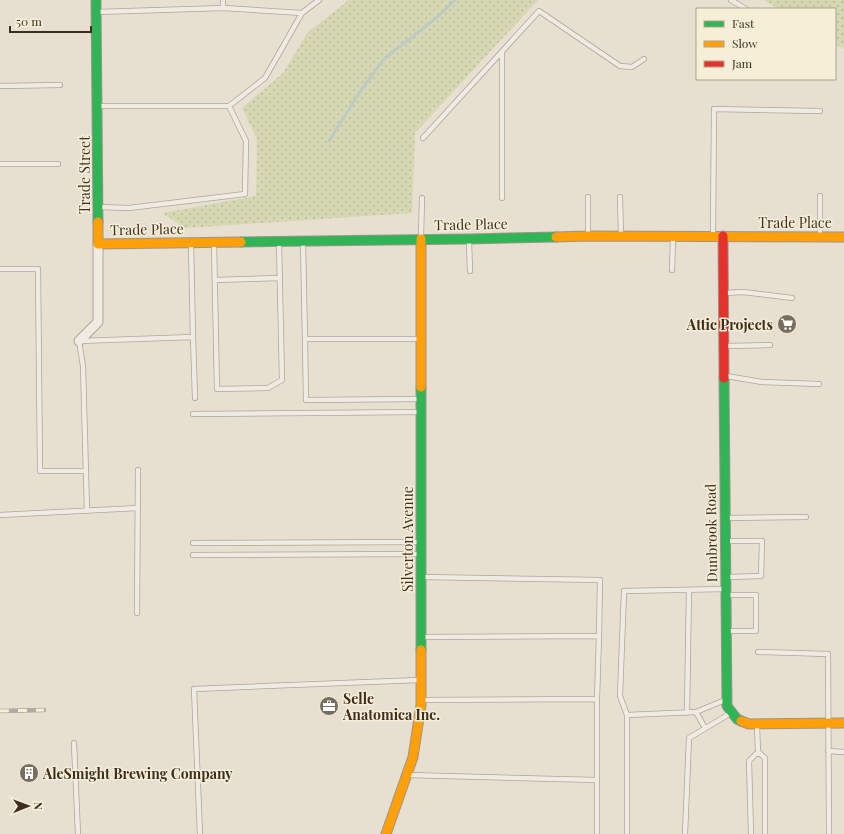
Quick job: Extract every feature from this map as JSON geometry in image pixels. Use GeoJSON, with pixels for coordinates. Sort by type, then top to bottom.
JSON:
{"type":"FeatureCollection","features":[{"type":"Feature","properties":{"kind":"street","name":"Trade Street"},"geometry":{"type":"LineString","coordinates":[[79,341],[98,322],[96,0]]}},
{"type":"Feature","properties":{"kind":"street","name":"Trade Place"},"geometry":{"type":"LineString","coordinates":[[98,244],[588,236],[844,237]]}},
{"type":"Feature","properties":{"kind":"street","name":"Dunbrook Road"},"geometry":{"type":"LineString","coordinates":[[723,236],[727,706],[732,712]]}},
{"type":"Feature","properties":{"kind":"street","name":"Silverton Avenue"},"geometry":{"type":"LineString","coordinates":[[386,834],[413,757],[422,700],[421,239]]}},
{"type":"Feature","properties":{"kind":"street"},"geometry":{"type":"LineString","coordinates":[[732,712],[737,719],[749,724],[844,723]]}},
{"type":"Feature","properties":{"kind":"lane"},"geometry":{"type":"LineString","coordinates":[[223,0],[223,8]]}},
{"type":"Feature","properties":{"kind":"lane"},"geometry":{"type":"LineString","coordinates":[[97,106],[229,106],[265,78],[302,13],[319,0]]}},
{"type":"Feature","properties":{"kind":"lane"},"geometry":{"type":"LineString","coordinates":[[732,0],[744,8]]}},
{"type":"Feature","properties":{"kind":"lane"},"geometry":{"type":"LineString","coordinates":[[96,12],[223,8],[302,13]]}},
{"type":"Feature","properties":{"kind":"lane"},"geometry":{"type":"LineString","coordinates":[[423,138],[539,11],[620,66],[632,67],[644,59]]}},
{"type":"Feature","properties":{"kind":"lane"},"geometry":{"type":"LineString","coordinates":[[502,52],[502,198]]}},
{"type":"Feature","properties":{"kind":"lane"},"geometry":{"type":"LineString","coordinates":[[0,86],[60,85]]}},
{"type":"Feature","properties":{"kind":"lane"},"geometry":{"type":"LineString","coordinates":[[98,207],[129,208],[245,194],[246,141],[229,106]]}},
{"type":"Feature","properties":{"kind":"lane"},"geometry":{"type":"LineString","coordinates":[[713,236],[714,110],[820,111]]}},
{"type":"Feature","properties":{"kind":"lane"},"geometry":{"type":"LineString","coordinates":[[0,164],[58,164]]}},
{"type":"Feature","properties":{"kind":"lane"},"geometry":{"type":"LineString","coordinates":[[820,196],[820,236]]}},
{"type":"Feature","properties":{"kind":"lane"},"geometry":{"type":"LineString","coordinates":[[588,197],[588,236]]}},
{"type":"Feature","properties":{"kind":"lane"},"geometry":{"type":"LineString","coordinates":[[620,197],[621,236]]}},
{"type":"Feature","properties":{"kind":"lane"},"geometry":{"type":"LineString","coordinates":[[421,239],[422,198]]}},
{"type":"Feature","properties":{"kind":"lane"},"geometry":{"type":"LineString","coordinates":[[672,270],[673,237]]}},
{"type":"Feature","properties":{"kind":"lane"},"geometry":{"type":"LineString","coordinates":[[469,239],[470,271]]}},
{"type":"Feature","properties":{"kind":"lane"},"geometry":{"type":"LineString","coordinates":[[214,242],[217,389],[268,388],[282,380],[279,241]]}},
{"type":"Feature","properties":{"kind":"lane"},"geometry":{"type":"LineString","coordinates":[[303,241],[306,400],[422,400]]}},
{"type":"Feature","properties":{"kind":"lane"},"geometry":{"type":"LineString","coordinates":[[191,242],[195,398]]}},
{"type":"Feature","properties":{"kind":"lane"},"geometry":{"type":"LineString","coordinates":[[0,269],[38,269],[40,471],[86,471]]}},
{"type":"Feature","properties":{"kind":"lane"},"geometry":{"type":"LineString","coordinates":[[215,280],[280,278]]}},
{"type":"Feature","properties":{"kind":"lane"},"geometry":{"type":"LineString","coordinates":[[723,293],[743,292],[792,298]]}},
{"type":"Feature","properties":{"kind":"lane"},"geometry":{"type":"LineString","coordinates":[[87,510],[82,366],[79,341],[193,337]]}},
{"type":"Feature","properties":{"kind":"lane"},"geometry":{"type":"LineString","coordinates":[[305,339],[422,339]]}},
{"type":"Feature","properties":{"kind":"lane"},"geometry":{"type":"LineString","coordinates":[[724,346],[770,345]]}},
{"type":"Feature","properties":{"kind":"lane"},"geometry":{"type":"LineString","coordinates":[[724,375],[762,382],[819,384]]}},
{"type":"Feature","properties":{"kind":"lane"},"geometry":{"type":"LineString","coordinates":[[192,414],[422,412]]}},
{"type":"Feature","properties":{"kind":"lane"},"geometry":{"type":"LineString","coordinates":[[137,613],[138,470]]}},
{"type":"Feature","properties":{"kind":"lane"},"geometry":{"type":"LineString","coordinates":[[0,515],[138,508]]}},
{"type":"Feature","properties":{"kind":"lane"},"geometry":{"type":"LineString","coordinates":[[726,518],[806,517]]}},
{"type":"Feature","properties":{"kind":"lane"},"geometry":{"type":"LineString","coordinates":[[726,541],[762,541],[761,576],[726,577]]}},
{"type":"Feature","properties":{"kind":"lane"},"geometry":{"type":"LineString","coordinates":[[193,543],[422,542]]}},
{"type":"Feature","properties":{"kind":"lane"},"geometry":{"type":"LineString","coordinates":[[193,555],[422,554]]}},
{"type":"Feature","properties":{"kind":"lane"},"geometry":{"type":"LineString","coordinates":[[422,576],[600,580],[598,636],[597,834]]}},
{"type":"Feature","properties":{"kind":"lane"},"geometry":{"type":"LineString","coordinates":[[627,834],[627,715],[620,696],[624,590],[689,590],[756,595],[756,631],[726,631]]}},
{"type":"Feature","properties":{"kind":"lane"},"geometry":{"type":"LineString","coordinates":[[687,713],[689,590]]}},
{"type":"Feature","properties":{"kind":"lane"},"geometry":{"type":"LineString","coordinates":[[422,637],[598,636]]}},
{"type":"Feature","properties":{"kind":"lane"},"geometry":{"type":"LineString","coordinates":[[758,652],[828,654],[829,834]]}},
{"type":"Feature","properties":{"kind":"lane"},"geometry":{"type":"LineString","coordinates":[[200,834],[194,689],[422,680]]}},
{"type":"Feature","properties":{"kind":"lane"},"geometry":{"type":"LineString","coordinates":[[422,700],[598,699]]}},
{"type":"Feature","properties":{"kind":"lane"},"geometry":{"type":"LineString","coordinates":[[627,715],[696,712],[727,699]]}},
{"type":"Feature","properties":{"kind":"lane"},"geometry":{"type":"LineString","coordinates":[[696,712],[705,728]]}},
{"type":"Feature","properties":{"kind":"lane"},"geometry":{"type":"LineString","coordinates":[[685,834],[689,738],[732,712]]}},
{"type":"Feature","properties":{"kind":"lane"},"geometry":{"type":"LineString","coordinates":[[751,834],[749,761],[758,752],[757,724]]}},
{"type":"Feature","properties":{"kind":"lane"},"geometry":{"type":"LineString","coordinates":[[74,743],[78,834]]}},
{"type":"Feature","properties":{"kind":"lane"},"geometry":{"type":"LineString","coordinates":[[828,751],[844,752]]}},
{"type":"Feature","properties":{"kind":"lane"},"geometry":{"type":"LineString","coordinates":[[758,752],[765,758],[765,834]]}},
{"type":"Feature","properties":{"kind":"lane"},"geometry":{"type":"LineString","coordinates":[[407,775],[597,780]]}},
{"type":"Feature","properties":{"kind":"green space"},"geometry":{"type":"Polygon","coordinates":[[[349,0],[538,0],[415,133],[412,213],[185,228],[162,213],[256,196],[257,139],[242,108],[283,73],[308,32],[349,0]]]}},
{"type":"Feature","properties":{"kind":"green space"},"geometry":{"type":"Polygon","coordinates":[[[764,0],[844,0],[844,49],[836,45],[836,8],[777,8],[764,0]]]}},
{"type":"Feature","properties":{"kind":"waterway"},"geometry":{"type":"LineString","coordinates":[[329,141],[361,90],[384,59],[436,18],[455,0]]}},
{"type":"Feature","properties":{"kind":"railway"},"geometry":{"type":"LineString","coordinates":[[0,711],[44,710]]}},
{"type":"Feature","properties":{"kind":"traffic: fast"},"geometry":{"type":"LineString","coordinates":[[96,0],[98,222]]}},
{"type":"Feature","properties":{"kind":"traffic: fast"},"geometry":{"type":"LineString","coordinates":[[241,242],[556,237]]}},
{"type":"Feature","properties":{"kind":"traffic: fast"},"geometry":{"type":"LineString","coordinates":[[724,378],[727,706],[737,719],[741,721]]}},
{"type":"Feature","properties":{"kind":"traffic: fast"},"geometry":{"type":"LineString","coordinates":[[421,387],[421,650]]}},
{"type":"Feature","properties":{"kind":"traffic: slow"},"geometry":{"type":"LineString","coordinates":[[98,222],[98,244],[241,242]]}},
{"type":"Feature","properties":{"kind":"traffic: slow"},"geometry":{"type":"LineString","coordinates":[[556,237],[844,237]]}},
{"type":"Feature","properties":{"kind":"traffic: slow"},"geometry":{"type":"LineString","coordinates":[[421,239],[421,387]]}},
{"type":"Feature","properties":{"kind":"traffic: slow"},"geometry":{"type":"LineString","coordinates":[[386,834],[413,757],[421,705],[421,650]]}},
{"type":"Feature","properties":{"kind":"traffic: slow"},"geometry":{"type":"LineString","coordinates":[[741,721],[749,724],[844,723]]}},
{"type":"Feature","properties":{"kind":"traffic: jam"},"geometry":{"type":"LineString","coordinates":[[723,236],[724,378]]}},
{"type":"Feature","properties":{"kind":"place","name":"Attic Projects"},"geometry":{"type":"Point","coordinates":[787,324]}},
{"type":"Feature","properties":{"kind":"place","name":"Selle Anatomica Inc."},"geometry":{"type":"Point","coordinates":[329,706]}},
{"type":"Feature","properties":{"kind":"place","name":"AleSmight Brewing Company"},"geometry":{"type":"Point","coordinates":[29,773]}}]}
